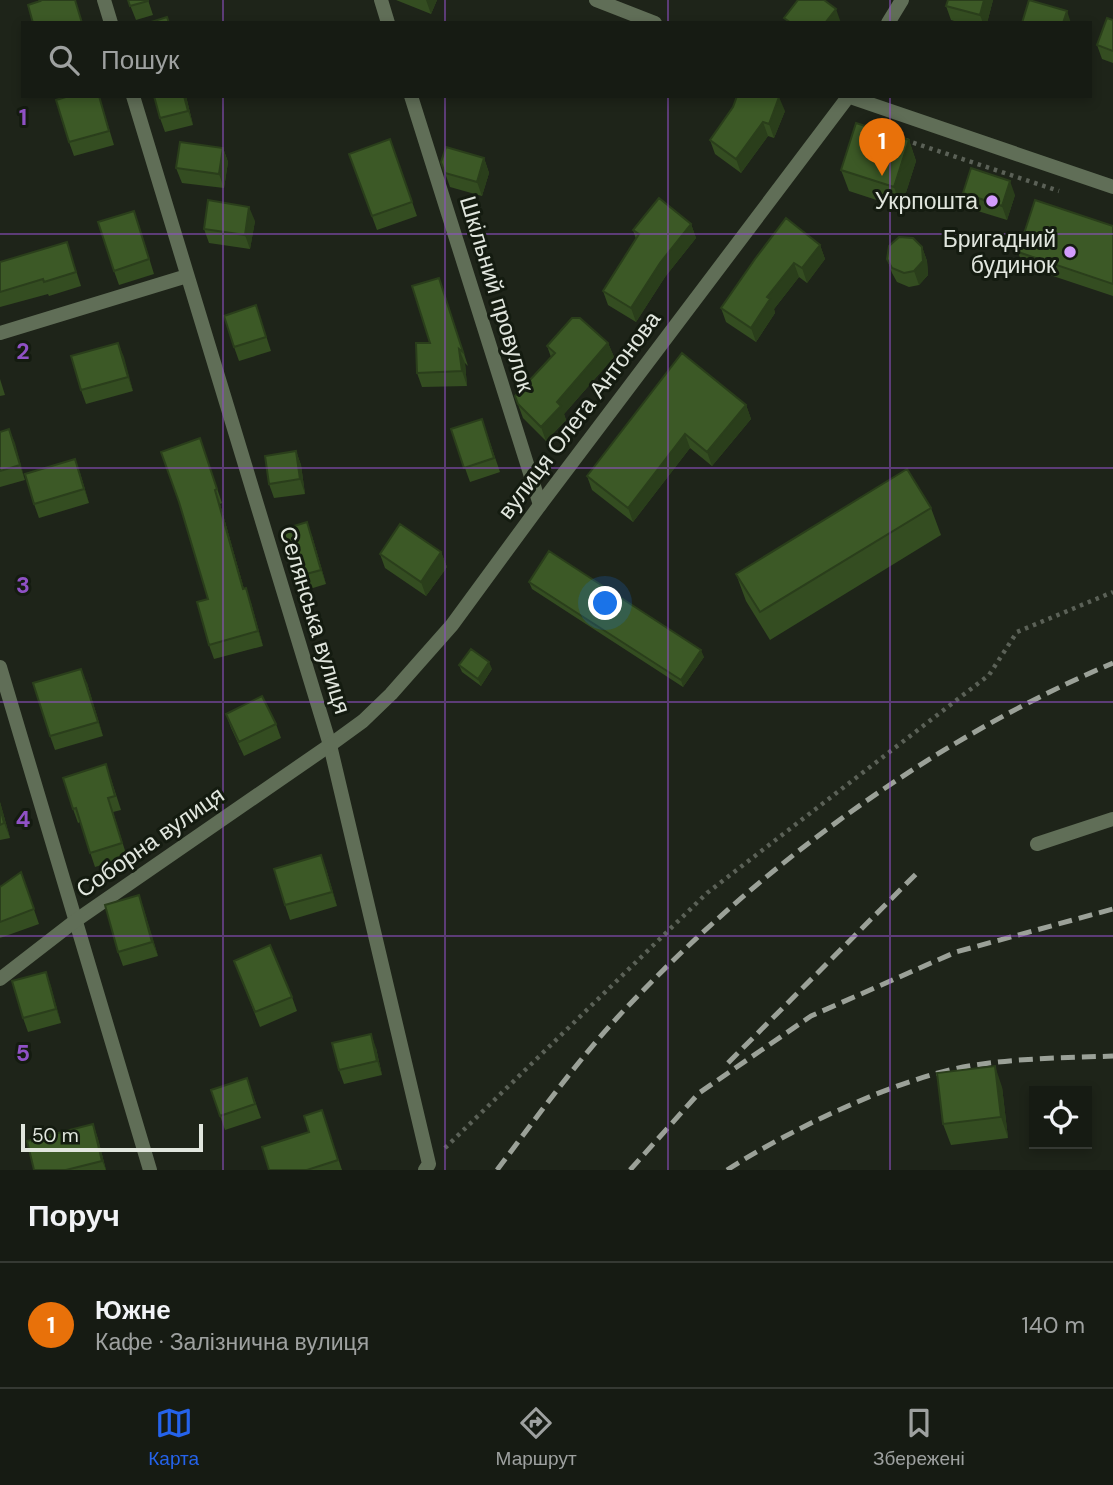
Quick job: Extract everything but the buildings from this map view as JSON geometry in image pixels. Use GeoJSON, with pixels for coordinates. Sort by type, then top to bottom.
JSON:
{"type":"FeatureCollection","features":[{"type":"Feature","properties":{"kind":"street"},"geometry":{"type":"LineString","coordinates":[[104,0],[110,21]]}},
{"type":"Feature","properties":{"kind":"street"},"geometry":{"type":"LineString","coordinates":[[381,0],[387,21]]}},
{"type":"Feature","properties":{"kind":"street"},"geometry":{"type":"LineString","coordinates":[[596,0],[650,21]]}},
{"type":"Feature","properties":{"kind":"street"},"geometry":{"type":"LineString","coordinates":[[889,21],[902,0]]}},
{"type":"Feature","properties":{"kind":"street","name":"Селянська вулиця"},"geometry":{"type":"LineString","coordinates":[[134,98],[330,746],[427,1167]]}},
{"type":"Feature","properties":{"kind":"street","name":"Шкільний провулок"},"geometry":{"type":"LineString","coordinates":[[412,98],[540,505]]}},
{"type":"Feature","properties":{"kind":"street","name":"вулиця Олега Антонова"},"geometry":{"type":"LineString","coordinates":[[330,746],[363,721],[419,666],[452,625],[846,98]]}},
{"type":"Feature","properties":{"kind":"street"},"geometry":{"type":"LineString","coordinates":[[854,98],[1113,187]]}},
{"type":"Feature","properties":{"kind":"street"},"geometry":{"type":"LineString","coordinates":[[0,333],[187,276]]}},
{"type":"Feature","properties":{"kind":"street"},"geometry":{"type":"LineString","coordinates":[[0,667],[150,1170]]}},
{"type":"Feature","properties":{"kind":"street","name":"Соборна вулиця"},"geometry":{"type":"LineString","coordinates":[[0,979],[75,922],[330,746]]}},
{"type":"Feature","properties":{"kind":"street"},"geometry":{"type":"LineString","coordinates":[[1037,844],[1113,819]]}},
{"type":"Feature","properties":{"kind":"path"},"geometry":{"type":"LineString","coordinates":[[901,138],[1060,192]]}},
{"type":"Feature","properties":{"kind":"path"},"geometry":{"type":"LineString","coordinates":[[427,1167],[706,893],[989,676],[1017,632],[1113,592]]}},
{"type":"Feature","properties":{"kind":"railway"},"geometry":{"type":"LineString","coordinates":[[497,1170],[612,1023],[682,952],[795,854],[917,767],[1046,694],[1113,663]]}},
{"type":"Feature","properties":{"kind":"railway"},"geometry":{"type":"LineString","coordinates":[[728,1063],[916,874]]}},
{"type":"Feature","properties":{"kind":"railway"},"geometry":{"type":"LineString","coordinates":[[630,1170],[699,1093],[811,1016],[956,952],[1113,909]]}},
{"type":"Feature","properties":{"kind":"railway"},"geometry":{"type":"LineString","coordinates":[[727,1170],[780,1139],[842,1109],[873,1095],[935,1074],[1000,1062],[1113,1056]]}},
{"type":"Feature","properties":{"kind":"place","name":"Южне"},"geometry":{"type":"Point","coordinates":[882,176]}},
{"type":"Feature","properties":{"kind":"place","name":"Укрпошта"},"geometry":{"type":"Point","coordinates":[992,201]}},
{"type":"Feature","properties":{"kind":"place","name":"Бригадний будинок"},"geometry":{"type":"Point","coordinates":[1070,252]}}]}
